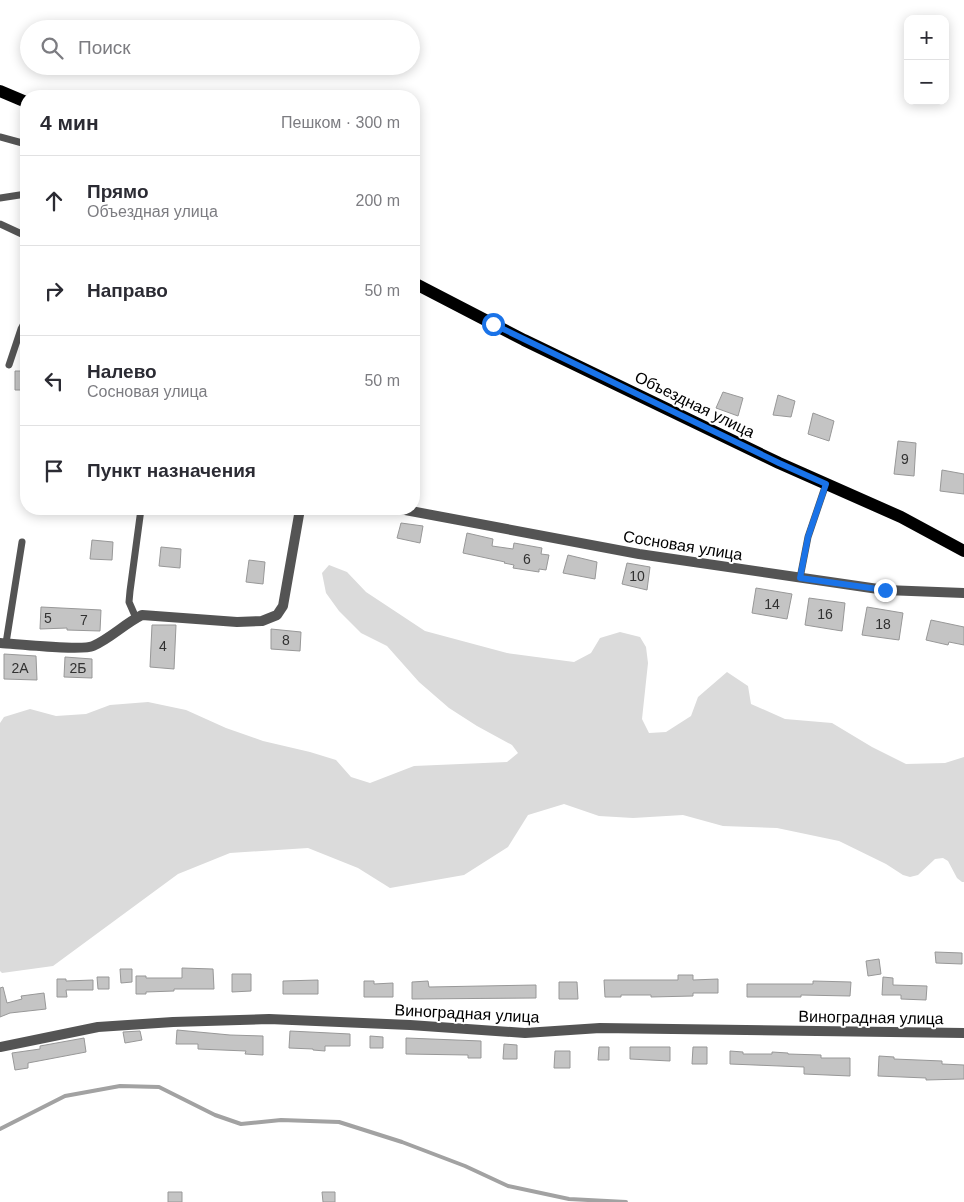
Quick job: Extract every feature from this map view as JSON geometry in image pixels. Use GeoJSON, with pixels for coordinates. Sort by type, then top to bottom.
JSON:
{"type":"FeatureCollection","features":[{"type":"Feature","properties":{"kind":"main road"},"geometry":{"type":"LineString","coordinates":[[0,91],[20,99]]}},
{"type":"Feature","properties":{"kind":"main road","name":"Объездная улица"},"geometry":{"type":"LineString","coordinates":[[420,286],[524,340],[779,463],[901,517],[964,551]]}},
{"type":"Feature","properties":{"kind":"street","name":"Сосновая улица"},"geometry":{"type":"LineString","coordinates":[[420,513],[640,554],[800,578],[885,590],[964,593]]}},
{"type":"Feature","properties":{"kind":"street"},"geometry":{"type":"LineString","coordinates":[[3,643],[91,648],[112,637],[130,621],[142,615],[237,622],[262,621],[278,615],[283,606],[299,515]]}},
{"type":"Feature","properties":{"kind":"street","name":"Виноградная улица"},"geometry":{"type":"LineString","coordinates":[[0,1047],[98,1027],[269,1019],[410,1025],[525,1033],[600,1028],[964,1033]]}},
{"type":"Feature","properties":{"kind":"lane"},"geometry":{"type":"LineString","coordinates":[[0,137],[20,142]]}},
{"type":"Feature","properties":{"kind":"lane"},"geometry":{"type":"LineString","coordinates":[[0,198],[20,195]]}},
{"type":"Feature","properties":{"kind":"lane"},"geometry":{"type":"LineString","coordinates":[[0,224],[20,233]]}},
{"type":"Feature","properties":{"kind":"lane"},"geometry":{"type":"LineString","coordinates":[[9,364],[20,332]]}},
{"type":"Feature","properties":{"kind":"lane"},"geometry":{"type":"LineString","coordinates":[[800,578],[808,537],[826,484]]}},
{"type":"Feature","properties":{"kind":"lane"},"geometry":{"type":"LineString","coordinates":[[136,618],[129,602],[129,596],[140,515]]}},
{"type":"Feature","properties":{"kind":"lane"},"geometry":{"type":"LineString","coordinates":[[3,643],[22,542]]}},
{"type":"Feature","properties":{"kind":"shaded area"},"geometry":{"type":"Polygon","coordinates":[[[329,565],[347,572],[366,592],[425,631],[507,653],[574,662],[591,653],[600,638],[620,632],[640,637],[646,647],[648,663],[642,719],[649,733],[666,732],[691,716],[698,697],[727,672],[748,686],[751,704],[785,719],[832,723],[872,747],[906,764],[945,763],[964,757],[964,882],[957,878],[948,861],[943,858],[935,859],[918,875],[910,877],[839,841],[777,828],[723,826],[683,815],[633,818],[599,816],[564,804],[528,815],[508,847],[464,875],[390,888],[358,868],[308,848],[230,853],[178,874],[53,966],[2,973],[0,971],[0,723],[4,717],[30,709],[56,716],[86,714],[110,705],[148,702],[186,710],[226,728],[263,741],[336,760],[351,777],[370,783],[414,766],[507,762],[518,753],[512,745],[449,708],[419,682],[387,646],[361,633],[339,611],[326,593],[322,573],[329,565]]]}},
{"type":"Feature","properties":{"kind":"building"},"geometry":{"type":"Polygon","coordinates":[[[15,371],[20,371],[20,390],[15,390],[15,371]]]}},
{"type":"Feature","properties":{"kind":"building"},"geometry":{"type":"Polygon","coordinates":[[[723,392],[743,398],[738,416],[716,408],[723,392]]]}},
{"type":"Feature","properties":{"kind":"building"},"geometry":{"type":"Polygon","coordinates":[[[778,395],[795,401],[791,417],[773,415],[778,395]]]}},
{"type":"Feature","properties":{"kind":"building"},"geometry":{"type":"Polygon","coordinates":[[[813,413],[834,421],[829,441],[808,434],[813,413]]]}},
{"type":"Feature","properties":{"kind":"building"},"geometry":{"type":"Polygon","coordinates":[[[898,441],[916,443],[914,476],[894,474],[898,441]]]}},
{"type":"Feature","properties":{"kind":"building"},"geometry":{"type":"Polygon","coordinates":[[[942,470],[964,474],[964,494],[940,491],[942,470]]]}},
{"type":"Feature","properties":{"kind":"building"},"geometry":{"type":"Polygon","coordinates":[[[401,523],[423,526],[420,543],[397,538],[401,523]]]}},
{"type":"Feature","properties":{"kind":"building"},"geometry":{"type":"Polygon","coordinates":[[[467,533],[493,539],[492,546],[513,549],[514,543],[542,548],[541,554],[549,555],[546,570],[539,569],[539,572],[513,568],[514,565],[505,562],[463,553],[467,533]]]}},
{"type":"Feature","properties":{"kind":"building"},"geometry":{"type":"Polygon","coordinates":[[[92,540],[113,542],[112,560],[90,559],[92,540]]]}},
{"type":"Feature","properties":{"kind":"building"},"geometry":{"type":"Polygon","coordinates":[[[161,547],[181,549],[180,568],[159,566],[161,547]]]}},
{"type":"Feature","properties":{"kind":"building"},"geometry":{"type":"Polygon","coordinates":[[[568,555],[597,562],[595,579],[563,573],[568,555]]]}},
{"type":"Feature","properties":{"kind":"building"},"geometry":{"type":"Polygon","coordinates":[[[249,560],[265,562],[263,584],[246,582],[249,560]]]}},
{"type":"Feature","properties":{"kind":"building"},"geometry":{"type":"Polygon","coordinates":[[[627,563],[650,567],[647,590],[622,584],[627,563]]]}},
{"type":"Feature","properties":{"kind":"building"},"geometry":{"type":"Polygon","coordinates":[[[756,588],[792,594],[787,619],[752,613],[756,588]]]}},
{"type":"Feature","properties":{"kind":"building"},"geometry":{"type":"Polygon","coordinates":[[[809,598],[845,603],[842,631],[805,625],[809,598]]]}},
{"type":"Feature","properties":{"kind":"building"},"geometry":{"type":"Polygon","coordinates":[[[41,607],[101,610],[100,631],[67,630],[67,628],[40,629],[41,607]]]}},
{"type":"Feature","properties":{"kind":"building"},"geometry":{"type":"Polygon","coordinates":[[[867,607],[903,613],[899,640],[862,635],[867,607]]]}},
{"type":"Feature","properties":{"kind":"building"},"geometry":{"type":"Polygon","coordinates":[[[931,620],[964,627],[964,645],[949,642],[948,645],[926,640],[931,620]]]}},
{"type":"Feature","properties":{"kind":"building"},"geometry":{"type":"Polygon","coordinates":[[[152,625],[176,625],[174,669],[150,667],[152,625]]]}},
{"type":"Feature","properties":{"kind":"building"},"geometry":{"type":"Polygon","coordinates":[[[271,629],[301,632],[300,651],[271,649],[271,629]]]}},
{"type":"Feature","properties":{"kind":"building"},"geometry":{"type":"Polygon","coordinates":[[[4,654],[36,656],[37,680],[4,679],[4,654]]]}},
{"type":"Feature","properties":{"kind":"building"},"geometry":{"type":"Polygon","coordinates":[[[65,657],[92,659],[92,678],[64,677],[65,657]]]}},
{"type":"Feature","properties":{"kind":"building"},"geometry":{"type":"Polygon","coordinates":[[[935,952],[962,953],[962,964],[936,963],[935,952]]]}},
{"type":"Feature","properties":{"kind":"building"},"geometry":{"type":"Polygon","coordinates":[[[879,959],[881,974],[868,976],[866,961],[879,959]]]}},
{"type":"Feature","properties":{"kind":"building"},"geometry":{"type":"Polygon","coordinates":[[[182,968],[213,969],[214,989],[174,989],[174,991],[136,994],[136,976],[146,976],[146,978],[182,978],[182,968]]]}},
{"type":"Feature","properties":{"kind":"building"},"geometry":{"type":"Polygon","coordinates":[[[120,969],[132,969],[132,982],[121,983],[120,969]]]}},
{"type":"Feature","properties":{"kind":"building"},"geometry":{"type":"Polygon","coordinates":[[[232,974],[251,974],[251,991],[232,992],[232,974]]]}},
{"type":"Feature","properties":{"kind":"building"},"geometry":{"type":"Polygon","coordinates":[[[678,975],[693,975],[693,980],[718,979],[718,993],[693,993],[693,996],[651,997],[651,995],[621,995],[621,997],[605,997],[604,980],[678,980],[678,975]]]}},
{"type":"Feature","properties":{"kind":"building"},"geometry":{"type":"Polygon","coordinates":[[[97,977],[109,977],[109,989],[98,989],[97,977]]]}},
{"type":"Feature","properties":{"kind":"building"},"geometry":{"type":"Polygon","coordinates":[[[883,977],[893,978],[893,985],[927,986],[926,1000],[901,999],[901,995],[882,995],[883,977]]]}},
{"type":"Feature","properties":{"kind":"building"},"geometry":{"type":"Polygon","coordinates":[[[57,979],[66,979],[66,981],[93,980],[93,990],[66,990],[67,997],[57,997],[57,979]]]}},
{"type":"Feature","properties":{"kind":"building"},"geometry":{"type":"Polygon","coordinates":[[[318,980],[318,994],[283,994],[283,981],[318,980]]]}},
{"type":"Feature","properties":{"kind":"building"},"geometry":{"type":"Polygon","coordinates":[[[364,981],[374,981],[374,984],[393,983],[393,997],[364,997],[364,981]]]}},
{"type":"Feature","properties":{"kind":"building"},"geometry":{"type":"Polygon","coordinates":[[[428,981],[429,987],[536,985],[536,998],[412,999],[412,982],[428,981]]]}},
{"type":"Feature","properties":{"kind":"building"},"geometry":{"type":"Polygon","coordinates":[[[813,981],[851,982],[850,996],[747,997],[747,984],[813,984],[813,981]]]}},
{"type":"Feature","properties":{"kind":"building"},"geometry":{"type":"Polygon","coordinates":[[[559,982],[577,982],[578,999],[559,999],[559,982]]]}},
{"type":"Feature","properties":{"kind":"building"},"geometry":{"type":"Polygon","coordinates":[[[3,987],[7,1003],[22,999],[21,996],[44,993],[46,1009],[10,1013],[0,1017],[0,988],[3,987]]]}},
{"type":"Feature","properties":{"kind":"building"},"geometry":{"type":"Polygon","coordinates":[[[177,1030],[263,1036],[263,1055],[245,1054],[246,1051],[198,1049],[198,1044],[176,1044],[177,1030]]]}},
{"type":"Feature","properties":{"kind":"building"},"geometry":{"type":"Polygon","coordinates":[[[140,1031],[142,1040],[125,1043],[123,1032],[140,1031]]]}},
{"type":"Feature","properties":{"kind":"building"},"geometry":{"type":"Polygon","coordinates":[[[290,1031],[350,1034],[350,1046],[325,1046],[325,1051],[289,1048],[290,1031]]]}},
{"type":"Feature","properties":{"kind":"building"},"geometry":{"type":"Polygon","coordinates":[[[370,1036],[383,1037],[383,1048],[370,1048],[370,1036]]]}},
{"type":"Feature","properties":{"kind":"building"},"geometry":{"type":"Polygon","coordinates":[[[84,1038],[86,1052],[28,1063],[28,1068],[15,1070],[12,1053],[40,1049],[40,1046],[84,1038]]]}},
{"type":"Feature","properties":{"kind":"building"},"geometry":{"type":"Polygon","coordinates":[[[406,1038],[481,1041],[481,1058],[468,1058],[468,1055],[406,1054],[406,1038]]]}},
{"type":"Feature","properties":{"kind":"building"},"geometry":{"type":"Polygon","coordinates":[[[504,1044],[517,1045],[517,1059],[503,1059],[504,1044]]]}},
{"type":"Feature","properties":{"kind":"building"},"geometry":{"type":"Polygon","coordinates":[[[599,1047],[609,1047],[609,1060],[598,1060],[599,1047]]]}},
{"type":"Feature","properties":{"kind":"building"},"geometry":{"type":"Polygon","coordinates":[[[630,1047],[670,1047],[670,1061],[630,1059],[630,1047]]]}},
{"type":"Feature","properties":{"kind":"building"},"geometry":{"type":"Polygon","coordinates":[[[693,1047],[707,1047],[707,1064],[692,1064],[693,1047]]]}},
{"type":"Feature","properties":{"kind":"building"},"geometry":{"type":"Polygon","coordinates":[[[555,1051],[570,1051],[570,1068],[554,1068],[555,1051]]]}},
{"type":"Feature","properties":{"kind":"building"},"geometry":{"type":"Polygon","coordinates":[[[730,1051],[743,1052],[743,1054],[772,1054],[772,1052],[821,1055],[821,1058],[850,1058],[850,1076],[804,1074],[804,1067],[730,1064],[730,1051]]]}},
{"type":"Feature","properties":{"kind":"building"},"geometry":{"type":"Polygon","coordinates":[[[879,1056],[894,1057],[894,1059],[942,1061],[942,1064],[964,1065],[964,1079],[926,1080],[926,1078],[878,1076],[879,1056]]]}},
{"type":"Feature","properties":{"kind":"building"},"geometry":{"type":"Polygon","coordinates":[[[168,1192],[182,1192],[182,1202],[168,1202],[168,1192]]]}},
{"type":"Feature","properties":{"kind":"building"},"geometry":{"type":"Polygon","coordinates":[[[322,1192],[335,1192],[335,1202],[323,1202],[322,1192]]]}},
{"type":"Feature","properties":{"kind":"waterway"},"geometry":{"type":"LineString","coordinates":[[0,1129],[65,1096],[120,1086],[159,1087],[215,1115],[241,1124],[281,1120],[339,1122],[402,1142],[465,1166],[508,1186],[569,1199],[626,1202]]}},
{"type":"Feature","properties":{"kind":"route"},"geometry":{"type":"LineString","coordinates":[[493,324],[826,484],[808,537],[800,578],[885,590]]}}]}
